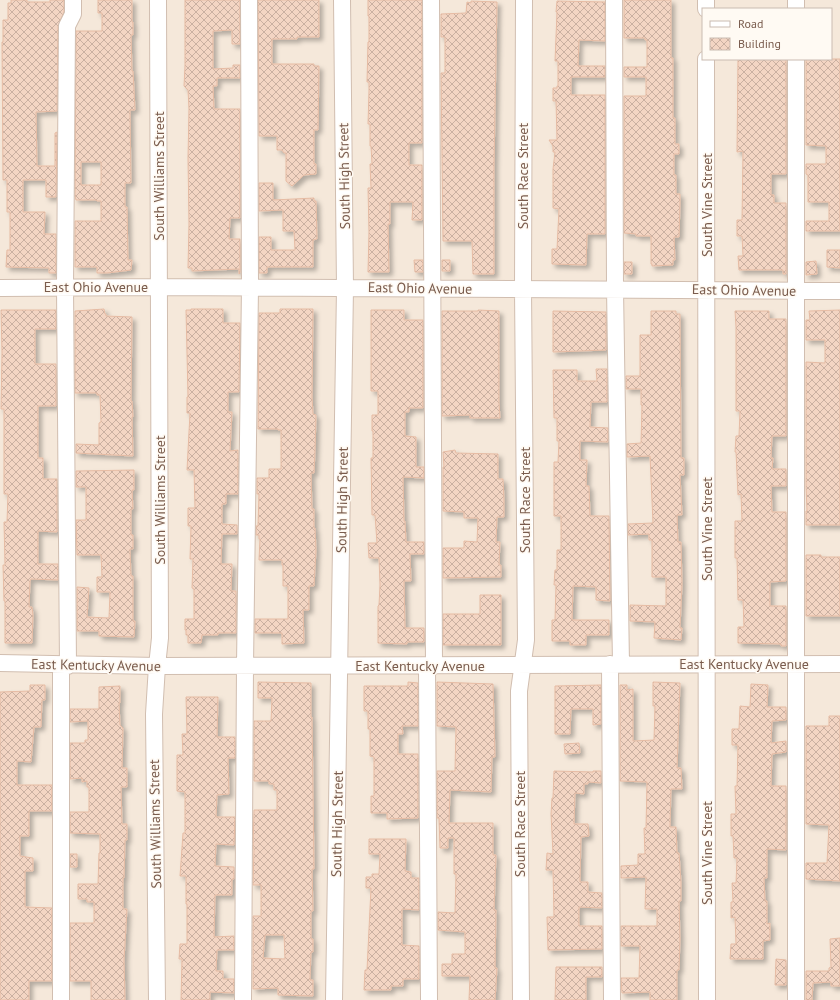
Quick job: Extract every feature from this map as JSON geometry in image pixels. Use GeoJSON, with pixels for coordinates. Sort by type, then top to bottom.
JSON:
{"type":"FeatureCollection","features":[{"type":"Feature","properties":{"kind":"street"},"geometry":{"type":"LineString","coordinates":[[61,1000],[67,26],[73,14],[74,0]]}},
{"type":"Feature","properties":{"kind":"street","name":"South Williams Street"},"geometry":{"type":"LineString","coordinates":[[157,1000],[154,714],[160,638],[158,0]]}},
{"type":"Feature","properties":{"kind":"street"},"geometry":{"type":"LineString","coordinates":[[244,1000],[245,666],[250,287],[249,0]]}},
{"type":"Feature","properties":{"kind":"street","name":"South High Street"},"geometry":{"type":"LineString","coordinates":[[334,1000],[345,288],[342,0]]}},
{"type":"Feature","properties":{"kind":"street"},"geometry":{"type":"LineString","coordinates":[[429,1000],[432,288],[431,0]]}},
{"type":"Feature","properties":{"kind":"street","name":"South Race Street"},"geometry":{"type":"LineString","coordinates":[[521,1000],[519,692],[526,640],[523,289],[524,0]]}},
{"type":"Feature","properties":{"kind":"street"},"geometry":{"type":"LineString","coordinates":[[612,1000],[616,289],[614,0]]}},
{"type":"Feature","properties":{"kind":"street","name":"South Vine Street"},"geometry":{"type":"LineString","coordinates":[[706,60],[707,1000]]}},
{"type":"Feature","properties":{"kind":"street"},"geometry":{"type":"LineString","coordinates":[[796,60],[796,1000]]}},
{"type":"Feature","properties":{"kind":"street","name":"East Ohio Avenue"},"geometry":{"type":"LineString","coordinates":[[0,288],[160,286],[840,291]]}},
{"type":"Feature","properties":{"kind":"street","name":"East Kentucky Avenue"},"geometry":{"type":"LineString","coordinates":[[0,663],[157,666],[840,664]]}},
{"type":"Feature","properties":{"kind":"shaded area"},"geometry":{"type":"Polygon","coordinates":[[[0,0],[840,0],[840,1000],[0,1000],[0,0]]]}},
{"type":"Feature","properties":{"kind":"building"},"geometry":{"type":"Polygon","coordinates":[[[11,0],[50,2],[50,0],[64,0],[64,12],[58,26],[57,111],[36,112],[37,166],[55,166],[55,133],[57,132],[56,197],[46,197],[46,180],[23,180],[23,212],[45,212],[44,234],[56,234],[56,273],[49,273],[49,268],[6,267],[7,250],[10,250],[10,212],[7,212],[7,180],[3,180],[2,42],[3,20],[8,20],[8,3],[11,3],[11,0]]]}},
{"type":"Feature","properties":{"kind":"building"},"geometry":{"type":"Polygon","coordinates":[[[98,0],[132,0],[133,35],[131,35],[135,110],[130,110],[131,183],[125,183],[125,207],[127,207],[128,260],[132,260],[131,270],[107,273],[97,273],[97,267],[75,267],[75,221],[101,221],[101,201],[76,200],[75,196],[76,31],[102,31],[102,13],[98,13],[98,0]],[[81,162],[81,185],[101,185],[101,162],[81,162]]]}},
{"type":"Feature","properties":{"kind":"building"},"geometry":{"type":"Polygon","coordinates":[[[185,0],[240,0],[240,44],[232,44],[232,30],[213,31],[213,69],[233,68],[233,65],[240,65],[240,78],[217,78],[217,86],[213,86],[214,109],[240,109],[240,218],[230,218],[229,239],[240,239],[239,274],[239,269],[192,271],[192,268],[188,268],[189,109],[188,90],[184,86],[185,0]]]}},
{"type":"Feature","properties":{"kind":"building"},"geometry":{"type":"Polygon","coordinates":[[[258,0],[319,0],[319,37],[272,39],[272,64],[314,64],[314,66],[319,66],[318,130],[314,130],[314,164],[316,164],[316,174],[304,175],[292,186],[286,181],[286,153],[282,150],[277,150],[277,136],[259,136],[258,0]]]}},
{"type":"Feature","properties":{"kind":"building"},"geometry":{"type":"Polygon","coordinates":[[[368,0],[422,0],[422,143],[409,143],[409,165],[422,165],[422,220],[412,220],[413,202],[390,202],[390,224],[388,224],[389,272],[368,272],[368,188],[371,188],[370,164],[372,164],[370,124],[368,124],[368,0]]]}},
{"type":"Feature","properties":{"kind":"building"},"geometry":{"type":"Polygon","coordinates":[[[624,0],[671,0],[673,118],[675,118],[675,144],[679,144],[679,154],[674,154],[674,175],[676,175],[676,194],[680,194],[679,237],[674,237],[675,260],[673,260],[673,265],[652,266],[651,236],[636,236],[636,234],[624,233],[624,96],[646,96],[646,77],[624,77],[624,67],[647,67],[647,40],[645,40],[645,38],[624,38],[624,0]]]}},
{"type":"Feature","properties":{"kind":"building"},"geometry":{"type":"Polygon","coordinates":[[[471,1],[497,2],[494,165],[494,274],[473,274],[472,241],[443,241],[441,73],[445,73],[445,37],[441,37],[441,14],[466,13],[467,2],[471,3],[471,1]]]}},
{"type":"Feature","properties":{"kind":"building"},"geometry":{"type":"Polygon","coordinates":[[[557,1],[605,2],[605,41],[579,40],[578,66],[605,66],[605,77],[571,77],[571,95],[605,95],[605,234],[587,234],[586,265],[552,264],[552,249],[557,249],[559,209],[553,208],[553,169],[555,152],[553,152],[553,146],[549,140],[557,140],[556,101],[553,101],[553,88],[557,88],[558,86],[558,61],[555,61],[557,1]]]}},
{"type":"Feature","properties":{"kind":"building"},"geometry":{"type":"Polygon","coordinates":[[[840,59],[840,231],[806,231],[806,221],[829,221],[829,202],[808,202],[808,175],[806,174],[806,164],[826,164],[826,146],[806,145],[806,60],[840,59]]]}},
{"type":"Feature","properties":{"kind":"building"},"geometry":{"type":"Polygon","coordinates":[[[738,60],[786,60],[786,174],[771,174],[771,195],[774,195],[774,203],[786,203],[786,274],[783,274],[783,270],[739,270],[738,256],[743,256],[742,236],[737,236],[737,220],[742,220],[743,151],[737,152],[738,60]]]}},
{"type":"Feature","properties":{"kind":"building"},"geometry":{"type":"Polygon","coordinates":[[[259,183],[273,183],[273,200],[314,198],[314,201],[316,201],[317,239],[313,240],[313,267],[267,267],[267,273],[259,273],[259,237],[271,237],[271,250],[295,250],[294,231],[283,231],[283,210],[259,211],[259,183]]]}},
{"type":"Feature","properties":{"kind":"building"},"geometry":{"type":"Polygon","coordinates":[[[827,250],[840,250],[840,268],[827,267],[827,250]]]}},
{"type":"Feature","properties":{"kind":"building"},"geometry":{"type":"Polygon","coordinates":[[[414,260],[423,260],[423,272],[415,272],[414,260]]]}},
{"type":"Feature","properties":{"kind":"building"},"geometry":{"type":"Polygon","coordinates":[[[442,260],[450,260],[450,271],[442,271],[442,260]]]}},
{"type":"Feature","properties":{"kind":"building"},"geometry":{"type":"Polygon","coordinates":[[[816,261],[817,274],[806,275],[806,262],[816,261]]]}},
{"type":"Feature","properties":{"kind":"building"},"geometry":{"type":"Polygon","coordinates":[[[624,262],[632,262],[632,274],[624,274],[624,262]]]}},
{"type":"Feature","properties":{"kind":"building"},"geometry":{"type":"Polygon","coordinates":[[[104,309],[106,316],[132,317],[131,401],[133,417],[133,456],[76,453],[76,444],[99,445],[99,423],[101,422],[100,395],[97,395],[97,393],[75,393],[75,311],[104,309]]]}},
{"type":"Feature","properties":{"kind":"building"},"geometry":{"type":"Polygon","coordinates":[[[223,309],[223,323],[240,323],[239,392],[228,392],[228,412],[232,412],[230,451],[238,450],[238,494],[226,494],[226,504],[222,504],[222,524],[237,525],[237,534],[222,534],[221,564],[232,564],[231,591],[236,591],[236,633],[202,635],[201,643],[188,643],[188,635],[186,635],[185,630],[185,619],[194,619],[194,589],[192,588],[193,559],[190,559],[191,526],[188,526],[188,508],[195,508],[194,470],[187,470],[190,413],[187,413],[186,310],[223,309]]]}},
{"type":"Feature","properties":{"kind":"building"},"geometry":{"type":"Polygon","coordinates":[[[280,309],[313,309],[312,397],[313,414],[316,415],[314,473],[311,473],[312,509],[314,509],[316,550],[314,586],[309,586],[309,610],[303,610],[304,643],[282,644],[282,633],[255,633],[255,619],[288,619],[288,586],[283,586],[282,560],[259,560],[260,539],[259,535],[256,535],[256,526],[258,526],[259,494],[257,494],[257,478],[269,478],[269,469],[281,469],[281,430],[258,429],[259,313],[280,313],[280,309]]]}},
{"type":"Feature","properties":{"kind":"building"},"geometry":{"type":"Polygon","coordinates":[[[1,310],[56,310],[56,329],[35,329],[35,364],[56,364],[56,406],[38,406],[38,458],[43,458],[43,479],[57,479],[57,532],[38,531],[38,564],[58,564],[58,580],[31,579],[30,581],[29,607],[32,607],[33,615],[32,643],[5,643],[3,565],[5,565],[4,522],[7,522],[8,494],[4,494],[4,409],[1,409],[1,310]]]}},
{"type":"Feature","properties":{"kind":"building"},"geometry":{"type":"Polygon","coordinates":[[[371,310],[404,310],[404,320],[423,320],[423,408],[409,408],[409,412],[405,412],[405,436],[416,437],[416,467],[424,467],[424,478],[403,477],[406,542],[424,542],[424,554],[410,554],[411,581],[404,581],[405,628],[424,628],[424,642],[407,642],[407,644],[378,643],[378,606],[380,585],[379,558],[369,558],[368,543],[377,543],[375,515],[372,515],[371,458],[373,458],[372,415],[378,415],[378,391],[371,391],[371,310]]]}},
{"type":"Feature","properties":{"kind":"building"},"geometry":{"type":"Polygon","coordinates":[[[840,310],[840,525],[806,525],[806,362],[825,363],[825,340],[806,340],[806,320],[810,320],[809,311],[840,310]]]}},
{"type":"Feature","properties":{"kind":"building"},"geometry":{"type":"Polygon","coordinates":[[[442,311],[499,311],[500,418],[470,418],[470,415],[442,416],[442,311]]]}},
{"type":"Feature","properties":{"kind":"building"},"geometry":{"type":"Polygon","coordinates":[[[553,311],[606,312],[606,350],[553,352],[553,311]]]}},
{"type":"Feature","properties":{"kind":"building"},"geometry":{"type":"Polygon","coordinates":[[[651,311],[676,311],[676,314],[680,314],[681,458],[684,458],[684,475],[680,475],[682,515],[677,515],[678,542],[681,542],[681,640],[654,638],[655,622],[630,621],[630,605],[666,606],[666,577],[652,577],[652,540],[649,540],[649,534],[628,535],[628,524],[653,523],[650,456],[627,457],[627,444],[641,443],[641,389],[626,389],[626,376],[640,376],[640,335],[651,335],[651,311]]]}},
{"type":"Feature","properties":{"kind":"building"},"geometry":{"type":"Polygon","coordinates":[[[735,311],[769,311],[769,319],[786,319],[786,436],[772,436],[771,458],[773,458],[772,469],[786,469],[786,486],[771,486],[772,512],[786,512],[786,581],[770,582],[770,606],[786,606],[786,646],[781,646],[781,644],[738,643],[738,627],[744,627],[743,600],[738,600],[737,558],[735,558],[735,521],[742,521],[741,494],[738,495],[735,452],[736,436],[739,436],[740,411],[736,411],[735,311]]]}},
{"type":"Feature","properties":{"kind":"building"},"geometry":{"type":"Polygon","coordinates":[[[596,369],[607,369],[607,402],[591,402],[590,427],[608,428],[608,442],[580,441],[580,460],[587,460],[586,486],[589,486],[590,516],[609,516],[610,601],[596,600],[596,587],[573,586],[572,620],[609,620],[609,635],[586,635],[586,645],[570,645],[570,641],[552,641],[552,620],[555,620],[555,570],[557,570],[557,550],[561,550],[561,516],[554,516],[554,462],[558,462],[559,441],[557,441],[557,418],[554,418],[553,370],[577,370],[577,381],[597,381],[596,369]]]}},
{"type":"Feature","properties":{"kind":"building"},"geometry":{"type":"Polygon","coordinates":[[[455,450],[456,453],[498,454],[498,479],[503,479],[504,500],[504,517],[497,517],[496,542],[500,542],[499,565],[501,565],[501,577],[443,578],[443,548],[464,548],[464,541],[477,542],[478,518],[464,518],[464,512],[443,511],[443,452],[455,450]]]}},
{"type":"Feature","properties":{"kind":"building"},"geometry":{"type":"Polygon","coordinates":[[[134,470],[134,490],[132,490],[133,509],[131,509],[131,535],[133,535],[133,549],[130,549],[131,576],[133,576],[133,621],[135,621],[134,637],[99,636],[99,631],[77,631],[77,587],[89,588],[87,617],[109,618],[110,592],[97,592],[97,577],[102,577],[101,555],[77,555],[76,520],[86,520],[86,487],[76,487],[76,471],[134,470]]]}},
{"type":"Feature","properties":{"kind":"building"},"geometry":{"type":"Polygon","coordinates":[[[806,555],[840,557],[840,616],[806,616],[806,555]]]}},
{"type":"Feature","properties":{"kind":"building"},"geometry":{"type":"Polygon","coordinates":[[[480,595],[501,595],[501,645],[443,645],[443,614],[480,614],[480,595]]]}},
{"type":"Feature","properties":{"kind":"building"},"geometry":{"type":"Polygon","coordinates":[[[258,682],[311,683],[314,869],[312,869],[313,911],[311,911],[311,939],[313,939],[313,952],[311,952],[310,980],[313,980],[313,996],[278,995],[278,988],[253,989],[253,916],[261,916],[261,885],[253,885],[254,810],[277,810],[277,790],[274,790],[274,784],[269,784],[269,781],[254,781],[254,721],[271,721],[272,698],[258,698],[258,682]],[[265,935],[263,958],[285,959],[284,935],[265,935]]]}},
{"type":"Feature","properties":{"kind":"building"},"geometry":{"type":"Polygon","coordinates":[[[408,682],[418,683],[418,726],[402,726],[403,734],[398,734],[398,754],[418,754],[418,818],[387,819],[387,813],[371,813],[371,796],[374,796],[374,757],[370,756],[370,729],[368,729],[368,711],[364,711],[364,686],[408,686],[408,682]]]}},
{"type":"Feature","properties":{"kind":"building"},"geometry":{"type":"Polygon","coordinates":[[[437,682],[493,684],[495,757],[492,757],[491,792],[450,790],[449,823],[493,823],[493,855],[496,855],[494,910],[496,910],[495,968],[497,968],[495,1000],[469,1000],[470,976],[442,976],[442,964],[452,964],[452,954],[465,954],[465,932],[438,930],[438,912],[455,913],[456,874],[454,874],[454,838],[448,838],[448,848],[440,848],[439,818],[437,818],[437,771],[455,771],[456,727],[437,726],[437,682]]]}},
{"type":"Feature","properties":{"kind":"building"},"geometry":{"type":"Polygon","coordinates":[[[653,682],[680,683],[677,768],[681,768],[682,789],[671,789],[670,827],[676,827],[677,853],[679,853],[681,882],[681,901],[679,901],[680,938],[679,970],[677,970],[677,1000],[650,1000],[650,992],[622,993],[621,978],[639,978],[640,946],[621,946],[621,926],[657,926],[657,909],[645,909],[646,877],[621,878],[621,866],[638,865],[638,854],[645,854],[644,828],[646,828],[647,782],[620,781],[620,685],[627,685],[627,690],[633,689],[633,741],[654,740],[655,706],[653,706],[653,682]]]}},
{"type":"Feature","properties":{"kind":"building"},"geometry":{"type":"Polygon","coordinates":[[[751,684],[768,685],[767,707],[786,707],[786,720],[772,721],[771,743],[786,741],[786,752],[772,754],[771,786],[786,786],[786,850],[767,849],[767,878],[764,878],[765,901],[767,901],[767,924],[770,923],[770,940],[763,941],[763,959],[730,959],[731,944],[736,944],[735,917],[731,918],[731,902],[733,902],[732,883],[736,883],[737,858],[734,858],[733,836],[731,836],[731,814],[736,814],[735,786],[737,786],[738,745],[732,745],[732,729],[739,729],[740,706],[750,707],[751,684]]]}},
{"type":"Feature","properties":{"kind":"building"},"geometry":{"type":"Polygon","coordinates":[[[30,685],[45,685],[45,700],[42,700],[41,727],[34,727],[31,762],[17,761],[17,785],[52,785],[52,811],[29,811],[29,836],[20,836],[20,856],[33,858],[33,871],[25,871],[25,907],[52,908],[52,981],[29,981],[29,1000],[0,1000],[0,692],[30,691],[30,685]]]}},
{"type":"Feature","properties":{"kind":"building"},"geometry":{"type":"Polygon","coordinates":[[[601,685],[601,724],[593,725],[593,709],[571,709],[570,734],[555,734],[555,686],[601,685]]]}},
{"type":"Feature","properties":{"kind":"building"},"geometry":{"type":"Polygon","coordinates":[[[120,686],[120,725],[123,728],[122,768],[127,768],[127,787],[121,787],[122,824],[127,824],[123,878],[123,909],[127,909],[124,960],[125,1000],[91,1000],[91,981],[70,981],[70,923],[94,923],[94,902],[87,902],[87,899],[78,899],[78,884],[98,884],[100,834],[70,833],[70,812],[89,812],[89,787],[87,787],[87,781],[82,782],[82,778],[70,779],[70,743],[85,743],[85,740],[88,740],[88,721],[70,722],[70,709],[99,709],[99,687],[120,686]]]}},
{"type":"Feature","properties":{"kind":"building"},"geometry":{"type":"Polygon","coordinates":[[[186,697],[218,697],[217,737],[235,737],[235,758],[228,758],[229,794],[217,795],[216,817],[235,817],[234,845],[216,844],[215,866],[234,867],[234,879],[232,879],[232,895],[215,895],[214,937],[234,936],[234,950],[217,950],[216,971],[223,971],[223,979],[234,979],[234,993],[210,992],[210,1000],[181,1000],[182,959],[179,959],[180,944],[187,944],[187,904],[186,876],[180,876],[183,833],[185,833],[185,792],[177,791],[177,755],[183,755],[182,734],[187,734],[186,697]]]}},
{"type":"Feature","properties":{"kind":"building"},"geometry":{"type":"Polygon","coordinates":[[[829,716],[840,716],[840,881],[806,879],[806,863],[827,863],[829,825],[806,824],[806,726],[829,726],[829,716]]]}},
{"type":"Feature","properties":{"kind":"building"},"geometry":{"type":"Polygon","coordinates":[[[579,743],[580,753],[565,754],[564,744],[579,743]]]}},
{"type":"Feature","properties":{"kind":"building"},"geometry":{"type":"Polygon","coordinates":[[[554,771],[601,771],[601,783],[588,782],[588,784],[584,784],[584,794],[575,793],[574,824],[588,824],[589,836],[581,837],[580,882],[588,882],[588,892],[602,893],[602,908],[579,907],[579,926],[602,926],[602,949],[548,950],[547,917],[554,917],[553,870],[546,870],[547,853],[553,854],[551,814],[554,771]]]}},
{"type":"Feature","properties":{"kind":"building"},"geometry":{"type":"Polygon","coordinates":[[[369,839],[406,839],[405,871],[411,872],[411,878],[419,878],[419,910],[402,909],[402,945],[419,946],[419,979],[403,979],[403,986],[391,986],[391,990],[364,990],[365,970],[367,970],[371,888],[366,888],[366,877],[372,877],[372,874],[379,874],[380,854],[369,854],[369,839]]]}},
{"type":"Feature","properties":{"kind":"building"},"geometry":{"type":"Polygon","coordinates":[[[70,854],[77,854],[77,867],[70,867],[70,854]]]}},
{"type":"Feature","properties":{"kind":"building"},"geometry":{"type":"Polygon","coordinates":[[[840,938],[840,986],[831,986],[831,982],[813,983],[812,1000],[806,1000],[806,971],[829,971],[829,968],[831,967],[830,939],[840,938]]]}},
{"type":"Feature","properties":{"kind":"building"},"geometry":{"type":"Polygon","coordinates":[[[776,959],[786,960],[786,985],[775,985],[776,959]]]}},
{"type":"Feature","properties":{"kind":"building"},"geometry":{"type":"Polygon","coordinates":[[[556,967],[602,967],[602,977],[586,977],[586,1000],[555,1000],[556,967]]]}}]}
